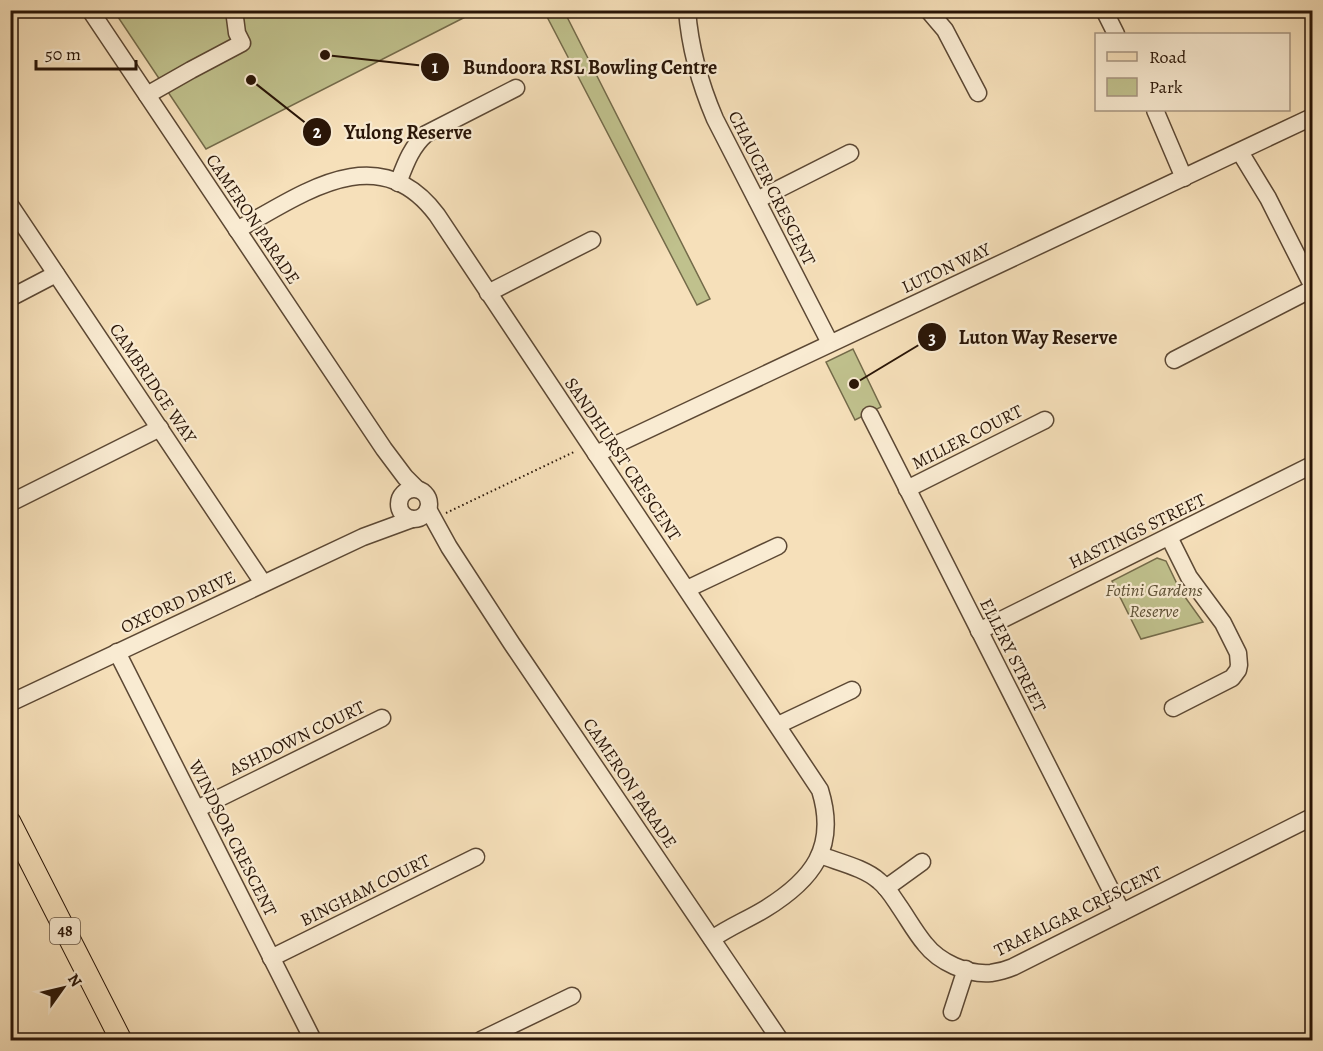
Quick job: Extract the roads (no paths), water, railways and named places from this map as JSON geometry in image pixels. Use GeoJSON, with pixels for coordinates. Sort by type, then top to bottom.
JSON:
{"type":"FeatureCollection","features":[{"type":"Feature","properties":{"kind":"main road","name":"48"},"geometry":{"type":"LineString","coordinates":[[10,822],[121,1041]]}},
{"type":"Feature","properties":{"kind":"street","name":"CAMERON PARADE"},"geometry":{"type":"LineString","coordinates":[[90,10],[384,449],[416,488]]}},
{"type":"Feature","properties":{"kind":"street"},"geometry":{"type":"LineString","coordinates":[[147,95],[242,43],[237,33],[234,10]]}},
{"type":"Feature","properties":{"kind":"street","name":"CHAUCER CRESCENT"},"geometry":{"type":"LineString","coordinates":[[687,10],[693,55],[708,103],[830,344]]}},
{"type":"Feature","properties":{"kind":"street"},"geometry":{"type":"LineString","coordinates":[[928,10],[945,30],[978,93]]}},
{"type":"Feature","properties":{"kind":"street"},"geometry":{"type":"LineString","coordinates":[[1104,10],[1116,33]]}},
{"type":"Feature","properties":{"kind":"street"},"geometry":{"type":"LineString","coordinates":[[398,183],[412,150],[426,134],[516,88]]}},
{"type":"Feature","properties":{"kind":"street"},"geometry":{"type":"LineString","coordinates":[[1158,116],[1172,152],[1188,176]]}},
{"type":"Feature","properties":{"kind":"street","name":"LUTON WAY"},"geometry":{"type":"LineString","coordinates":[[596,454],[1312,117]]}},
{"type":"Feature","properties":{"kind":"street"},"geometry":{"type":"LineString","coordinates":[[1174,360],[1312,287],[1244,150]]}},
{"type":"Feature","properties":{"kind":"street"},"geometry":{"type":"LineString","coordinates":[[757,200],[850,153]]}},
{"type":"Feature","properties":{"kind":"street","name":"SANDHURST CRESCENT"},"geometry":{"type":"LineString","coordinates":[[237,230],[321,185],[352,176],[378,176],[398,183],[419,195],[429,204],[488,292],[820,790],[826,826],[820,855],[814,867],[786,895],[763,910],[732,936],[715,943]]}},
{"type":"Feature","properties":{"kind":"street","name":"CAMBRIDGE WAY"},"geometry":{"type":"LineString","coordinates":[[10,205],[264,583]]}},
{"type":"Feature","properties":{"kind":"street"},"geometry":{"type":"LineString","coordinates":[[488,292],[592,240]]}},
{"type":"Feature","properties":{"kind":"street"},"geometry":{"type":"LineString","coordinates":[[10,298],[56,274]]}},
{"type":"Feature","properties":{"kind":"street","name":"ELLERY STREET"},"geometry":{"type":"LineString","coordinates":[[870,415],[1122,912]]}},
{"type":"Feature","properties":{"kind":"street","name":"MILLER COURT"},"geometry":{"type":"LineString","coordinates":[[907,489],[1044,420]]}},
{"type":"Feature","properties":{"kind":"street"},"geometry":{"type":"LineString","coordinates":[[14,501],[160,428]]}},
{"type":"Feature","properties":{"kind":"street","name":"CAMERON PARADE"},"geometry":{"type":"LineString","coordinates":[[384,449],[395,476],[400,498]]}},
{"type":"Feature","properties":{"kind":"street","name":"HASTINGS STREET"},"geometry":{"type":"LineString","coordinates":[[979,631],[1312,465]]}},
{"type":"Feature","properties":{"kind":"street"},"geometry":{"type":"LineString","coordinates":[[416,488],[424,492],[429,505],[423,516],[403,515],[400,510],[400,498],[407,489],[416,488]]}},
{"type":"Feature","properties":{"kind":"street","name":"OXFORD DRIVE"},"geometry":{"type":"LineString","coordinates":[[363,537],[380,522],[400,498]]}},
{"type":"Feature","properties":{"kind":"street","name":"CAMERON PARADE"},"geometry":{"type":"LineString","coordinates":[[423,516],[449,547],[780,1041]]}},
{"type":"Feature","properties":{"kind":"street","name":"OXFORD DRIVE"},"geometry":{"type":"LineString","coordinates":[[10,703],[363,537],[423,516]]}},
{"type":"Feature","properties":{"kind":"street"},"geometry":{"type":"LineString","coordinates":[[1169,537],[1189,577],[1223,623],[1240,658],[1238,670],[1232,678],[1173,708]]}},
{"type":"Feature","properties":{"kind":"street"},"geometry":{"type":"LineString","coordinates":[[687,590],[778,546]]}},
{"type":"Feature","properties":{"kind":"street","name":"WINDSOR CRESCENT"},"geometry":{"type":"LineString","coordinates":[[117,652],[313,1041]]}},
{"type":"Feature","properties":{"kind":"street"},"geometry":{"type":"LineString","coordinates":[[778,725],[852,690]]}},
{"type":"Feature","properties":{"kind":"street","name":"ASHDOWN COURT"},"geometry":{"type":"LineString","coordinates":[[196,809],[382,718]]}},
{"type":"Feature","properties":{"kind":"street","name":"TRAFALGAR CRESCENT"},"geometry":{"type":"LineString","coordinates":[[820,855],[877,879],[886,888],[925,944],[943,960],[966,969],[989,973],[1013,967],[1312,818]]}},
{"type":"Feature","properties":{"kind":"street","name":"BINGHAM COURT"},"geometry":{"type":"LineString","coordinates":[[271,958],[476,857]]}},
{"type":"Feature","properties":{"kind":"street"},"geometry":{"type":"LineString","coordinates":[[886,888],[922,862]]}},
{"type":"Feature","properties":{"kind":"street"},"geometry":{"type":"LineString","coordinates":[[952,1012],[966,969]]}},
{"type":"Feature","properties":{"kind":"street"},"geometry":{"type":"LineString","coordinates":[[481,1041],[572,996]]}},
{"type":"Feature","properties":{"kind":"place","name":"Bundoora RSL Bowling Centre"},"geometry":{"type":"Point","coordinates":[325,55]}},
{"type":"Feature","properties":{"kind":"place","name":"Yulong Reserve"},"geometry":{"type":"Point","coordinates":[251,80]}},
{"type":"Feature","properties":{"kind":"place","name":"Luton Way Reserve"},"geometry":{"type":"Point","coordinates":[854,384]}},
{"type":"Feature","properties":{"kind":"park label","name":"Fotini Gardens Reserve"},"geometry":{"type":"Point","coordinates":[1154,600]}}]}
